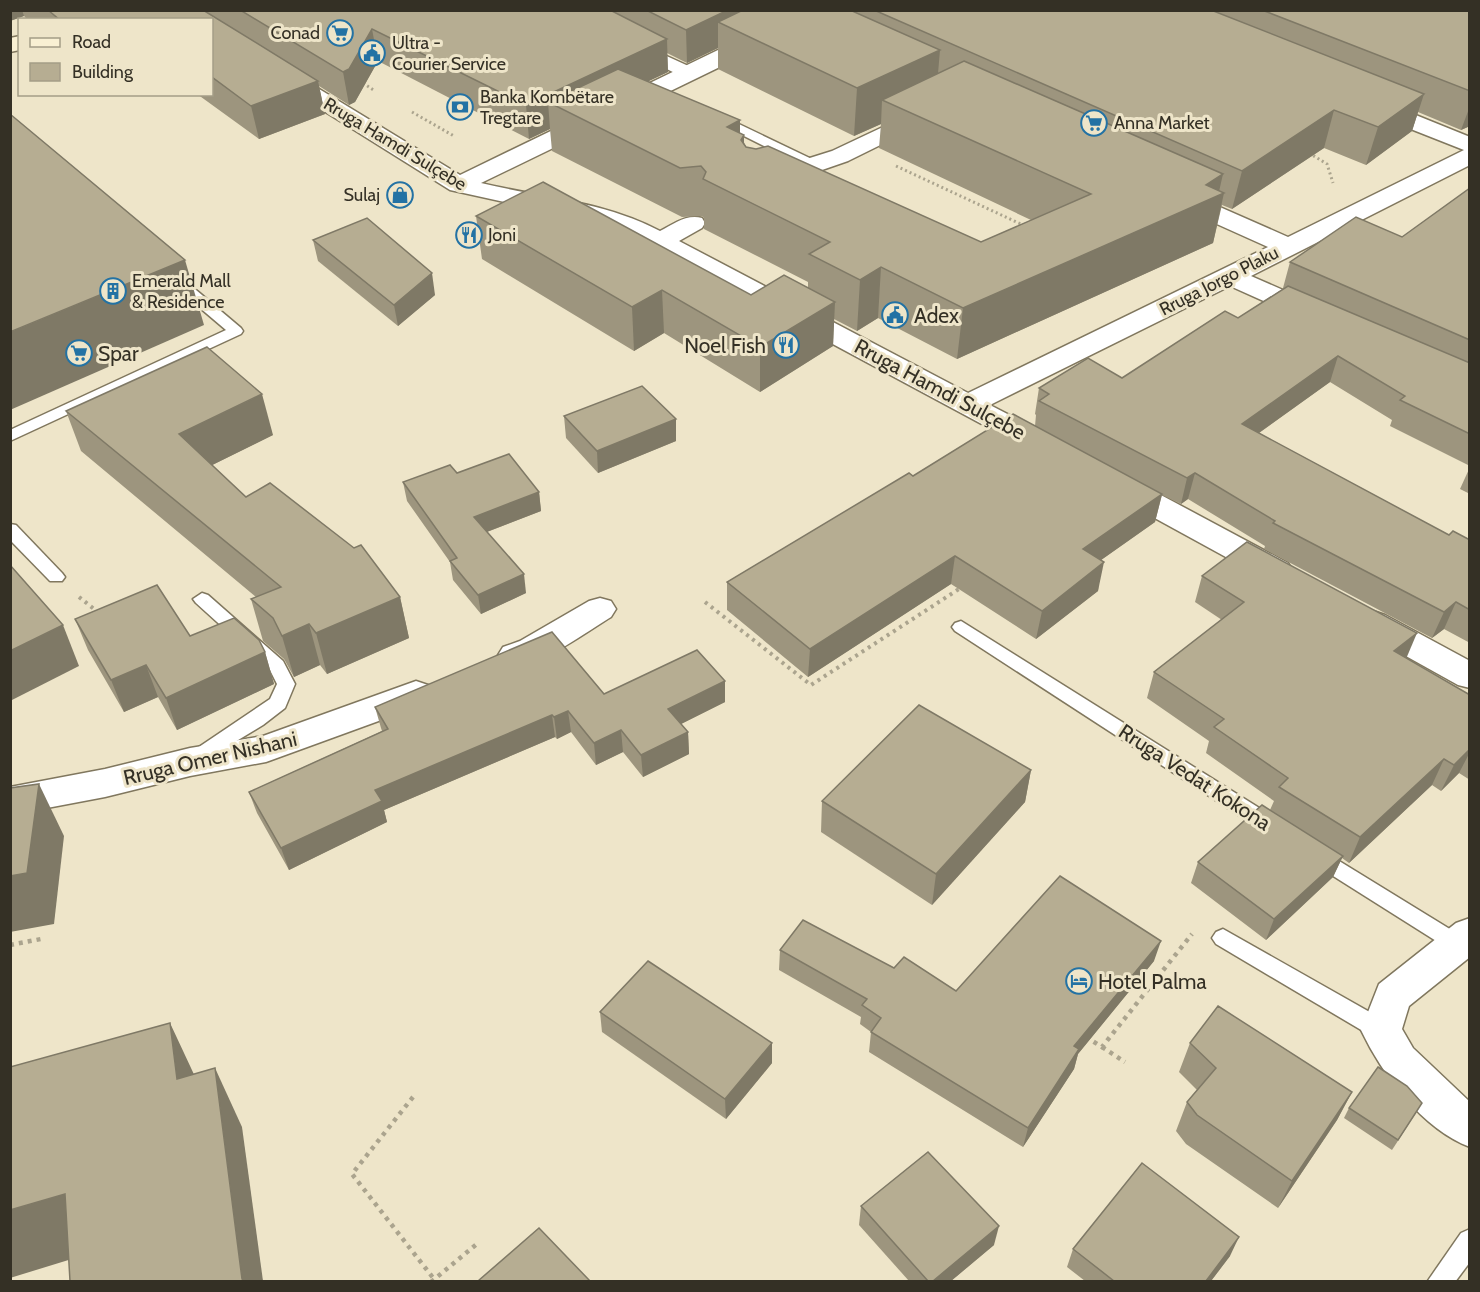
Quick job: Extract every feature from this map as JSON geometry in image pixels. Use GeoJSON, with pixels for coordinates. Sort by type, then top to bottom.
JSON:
{"type":"FeatureCollection","features":[{"type":"Feature","properties":{"kind":"street"},"geometry":{"type":"LineString","coordinates":[[459,185],[780,29]]}},
{"type":"Feature","properties":{"kind":"street","name":"Rruga Hamdi Sulçebe"},"geometry":{"type":"LineString","coordinates":[[213,33],[459,185],[502,196],[577,209],[622,221],[662,240],[1063,455]]}},
{"type":"Feature","properties":{"kind":"street"},"geometry":{"type":"LineString","coordinates":[[615,37],[689,73]]}},
{"type":"Feature","properties":{"kind":"street"},"geometry":{"type":"LineString","coordinates":[[1351,97],[1470,145]]}},
{"type":"Feature","properties":{"kind":"street"},"geometry":{"type":"LineString","coordinates":[[755,189],[802,174],[938,108]]}},
{"type":"Feature","properties":{"kind":"street","name":"Rruga Jorgo Plaku"},"geometry":{"type":"LineString","coordinates":[[968,404],[1470,156]]}},
{"type":"Feature","properties":{"kind":"street"},"geometry":{"type":"LineString","coordinates":[[1159,189],[1287,246]]}},
{"type":"Feature","properties":{"kind":"street"},"geometry":{"type":"LineString","coordinates":[[662,240],[693,223]]}},
{"type":"Feature","properties":{"kind":"street"},"geometry":{"type":"LineString","coordinates":[[1230,276],[1339,325]]}},
{"type":"Feature","properties":{"kind":"street"},"geometry":{"type":"LineString","coordinates":[[1094,472],[1303,585]]}},
{"type":"Feature","properties":{"kind":"street"},"geometry":{"type":"LineString","coordinates":[[1344,608],[1470,676]]}},
{"type":"Feature","properties":{"kind":"street"},"geometry":{"type":"LineString","coordinates":[[489,666],[532,649],[600,609]]}},
{"type":"Feature","properties":{"kind":"street","name":"Rruga Omer Nishani"},"geometry":{"type":"LineString","coordinates":[[10,801],[105,783],[190,762],[266,749],[446,682]]}},
{"type":"Feature","properties":{"kind":"street","name":"Rruga Vedat Kokona"},"geometry":{"type":"LineString","coordinates":[[1381,1030],[1393,996],[1464,940]]}},
{"type":"Feature","properties":{"kind":"street"},"geometry":{"type":"LineString","coordinates":[[1381,1030],[1398,1061],[1441,1105],[1470,1128]]}},
{"type":"Feature","properties":{"kind":"lane"},"geometry":{"type":"LineString","coordinates":[[710,115],[802,174]]}},
{"type":"Feature","properties":{"kind":"lane"},"geometry":{"type":"LineString","coordinates":[[10,436],[236,332],[163,270]]}},
{"type":"Feature","properties":{"kind":"lane"},"geometry":{"type":"LineString","coordinates":[[10,529],[56,577]]}},
{"type":"Feature","properties":{"kind":"lane"},"geometry":{"type":"LineString","coordinates":[[190,762],[256,720],[278,703],[286,684],[277,666],[201,599]]}},
{"type":"Feature","properties":{"kind":"lane","name":"Rruga Vedat Kokona"},"geometry":{"type":"LineString","coordinates":[[961,627],[1293,839],[1464,940]]}},
{"type":"Feature","properties":{"kind":"lane"},"geometry":{"type":"LineString","coordinates":[[1223,938],[1381,1030]]}},
{"type":"Feature","properties":{"kind":"lane"},"geometry":{"type":"LineString","coordinates":[[1439,1281],[1470,1241]]}},
{"type":"Feature","properties":{"kind":"path"},"geometry":{"type":"LineString","coordinates":[[357,80],[375,91]]}},
{"type":"Feature","properties":{"kind":"path"},"geometry":{"type":"LineString","coordinates":[[412,112],[454,136]]}},
{"type":"Feature","properties":{"kind":"path"},"geometry":{"type":"LineString","coordinates":[[858,148],[1031,229]]}},
{"type":"Feature","properties":{"kind":"path"},"geometry":{"type":"LineString","coordinates":[[1304,151],[1328,162],[1332,167],[1333,183]]}},
{"type":"Feature","properties":{"kind":"path"},"geometry":{"type":"LineString","coordinates":[[705,602],[811,685],[965,585]]}},
{"type":"Feature","properties":{"kind":"path"},"geometry":{"type":"LineString","coordinates":[[1102,1047],[1200,924]]}},
{"type":"Feature","properties":{"kind":"path"},"geometry":{"type":"LineString","coordinates":[[10,945],[41,939]]}},
{"type":"Feature","properties":{"kind":"path"},"geometry":{"type":"LineString","coordinates":[[1083,1035],[1125,1062]]}},
{"type":"Feature","properties":{"kind":"path"},"geometry":{"type":"LineString","coordinates":[[413,1097],[352,1174],[433,1280],[478,1243]]}},
{"type":"Feature","properties":{"kind":"building"},"geometry":{"type":"Polygon","coordinates":[[[48,10],[203,10],[318,81],[251,106],[213,78],[213,18],[58,18],[48,10]]]}},
{"type":"Feature","properties":{"kind":"building"},"geometry":{"type":"Polygon","coordinates":[[[240,10],[610,10],[667,39],[526,105],[372,29],[349,69],[343,72],[240,10]]]}},
{"type":"Feature","properties":{"kind":"building"},"geometry":{"type":"Polygon","coordinates":[[[646,10],[728,10],[686,30],[646,10]]]}},
{"type":"Feature","properties":{"kind":"building"},"geometry":{"type":"Polygon","coordinates":[[[743,10],[850,10],[940,50],[857,88],[718,22],[743,10]]]}},
{"type":"Feature","properties":{"kind":"building"},"geometry":{"type":"Polygon","coordinates":[[[874,10],[1211,10],[1424,94],[1378,127],[1334,110],[1242,171],[874,10]]]}},
{"type":"Feature","properties":{"kind":"building"},"geometry":{"type":"Polygon","coordinates":[[[1262,10],[1470,10],[1470,91],[1262,10]]]}},
{"type":"Feature","properties":{"kind":"building"},"geometry":{"type":"Polygon","coordinates":[[[964,61],[1223,174],[1206,185],[1224,193],[963,308],[881,267],[860,280],[809,254],[830,242],[703,179],[706,172],[701,166],[680,168],[548,102],[618,69],[740,120],[727,127],[744,135],[741,140],[746,147],[756,149],[768,146],[981,242],[1091,194],[882,100],[964,61]]]}},
{"type":"Feature","properties":{"kind":"building"},"geometry":{"type":"Polygon","coordinates":[[[10,114],[185,260],[10,332],[10,114]]]}},
{"type":"Feature","properties":{"kind":"building"},"geometry":{"type":"Polygon","coordinates":[[[543,182],[751,295],[784,275],[835,302],[760,347],[662,290],[632,307],[476,216],[543,182]]]}},
{"type":"Feature","properties":{"kind":"building"},"geometry":{"type":"Polygon","coordinates":[[[1470,188],[1470,340],[1290,262],[1356,217],[1402,237],[1470,188]]]}},
{"type":"Feature","properties":{"kind":"building"},"geometry":{"type":"Polygon","coordinates":[[[367,218],[432,273],[394,305],[313,240],[367,218]]]}},
{"type":"Feature","properties":{"kind":"building"},"geometry":{"type":"Polygon","coordinates":[[[1288,286],[1470,363],[1470,434],[1400,400],[1405,396],[1338,356],[1242,424],[1449,535],[1453,531],[1470,540],[1470,610],[1456,602],[1444,612],[1273,523],[1275,521],[1195,473],[1187,478],[1039,401],[1049,394],[1039,388],[1088,358],[1122,378],[1225,311],[1238,318],[1288,286]]]}},
{"type":"Feature","properties":{"kind":"building"},"geometry":{"type":"Polygon","coordinates":[[[207,347],[262,394],[179,434],[246,497],[270,483],[354,548],[361,545],[400,597],[316,633],[309,624],[282,636],[273,618],[251,599],[281,587],[66,411],[207,347]]]}},
{"type":"Feature","properties":{"kind":"building"},"geometry":{"type":"Polygon","coordinates":[[[642,386],[676,419],[597,451],[564,416],[642,386]]]}},
{"type":"Feature","properties":{"kind":"building"},"geometry":{"type":"Polygon","coordinates":[[[1013,414],[1162,494],[1083,549],[1104,562],[1042,611],[955,556],[810,649],[727,582],[909,473],[913,476],[1013,414]]]}},
{"type":"Feature","properties":{"kind":"building"},"geometry":{"type":"Polygon","coordinates":[[[509,454],[539,492],[474,517],[524,574],[478,595],[450,561],[457,558],[403,482],[450,465],[457,473],[509,454]]]}},
{"type":"Feature","properties":{"kind":"building"},"geometry":{"type":"Polygon","coordinates":[[[1247,542],[1417,633],[1394,651],[1470,695],[1470,749],[1454,765],[1444,759],[1360,837],[1279,787],[1288,778],[1214,727],[1224,719],[1154,672],[1244,602],[1202,576],[1247,542]]]}},
{"type":"Feature","properties":{"kind":"building"},"geometry":{"type":"Polygon","coordinates":[[[10,565],[63,625],[10,651],[10,565]]]}},
{"type":"Feature","properties":{"kind":"building"},"geometry":{"type":"Polygon","coordinates":[[[157,585],[190,636],[234,618],[259,640],[265,652],[166,698],[146,665],[111,680],[75,619],[157,585]]]}},
{"type":"Feature","properties":{"kind":"building"},"geometry":{"type":"Polygon","coordinates":[[[552,632],[604,694],[697,650],[725,681],[668,709],[688,732],[641,755],[621,730],[594,743],[568,711],[554,717],[552,715],[375,790],[382,801],[281,848],[249,792],[388,729],[375,707],[552,632]]]}},
{"type":"Feature","properties":{"kind":"building"},"geometry":{"type":"Polygon","coordinates":[[[919,705],[1031,770],[936,874],[822,801],[919,705]]]}},
{"type":"Feature","properties":{"kind":"building"},"geometry":{"type":"Polygon","coordinates":[[[39,784],[27,873],[10,876],[10,788],[39,784]]]}},
{"type":"Feature","properties":{"kind":"building"},"geometry":{"type":"Polygon","coordinates":[[[1262,805],[1343,856],[1274,919],[1198,862],[1262,805]]]}},
{"type":"Feature","properties":{"kind":"building"},"geometry":{"type":"Polygon","coordinates":[[[1060,876],[1161,941],[1074,1046],[1079,1049],[1028,1128],[871,1032],[881,1018],[862,1005],[867,999],[780,950],[803,920],[894,968],[904,957],[956,991],[1060,876]]]}},
{"type":"Feature","properties":{"kind":"building"},"geometry":{"type":"Polygon","coordinates":[[[648,961],[772,1043],[725,1099],[600,1012],[648,961]]]}},
{"type":"Feature","properties":{"kind":"building"},"geometry":{"type":"Polygon","coordinates":[[[1218,1006],[1352,1092],[1292,1181],[1197,1115],[1187,1102],[1216,1068],[1190,1043],[1218,1006]]]}},
{"type":"Feature","properties":{"kind":"building"},"geometry":{"type":"Polygon","coordinates":[[[170,1023],[177,1079],[215,1068],[244,1281],[70,1281],[65,1194],[10,1210],[10,1067],[170,1023]]]}},
{"type":"Feature","properties":{"kind":"building"},"geometry":{"type":"Polygon","coordinates":[[[1378,1067],[1407,1086],[1422,1103],[1398,1140],[1349,1108],[1378,1067]]]}},
{"type":"Feature","properties":{"kind":"building"},"geometry":{"type":"Polygon","coordinates":[[[928,1152],[999,1226],[933,1281],[928,1281],[861,1206],[928,1152]]]}},
{"type":"Feature","properties":{"kind":"building"},"geometry":{"type":"Polygon","coordinates":[[[1142,1163],[1239,1237],[1206,1281],[1114,1281],[1073,1249],[1142,1163]]]}},
{"type":"Feature","properties":{"kind":"building"},"geometry":{"type":"Polygon","coordinates":[[[539,1228],[590,1281],[478,1281],[539,1228]]]}},
{"type":"Feature","properties":{"kind":"place","name":"Conad"},"geometry":{"type":"Point","coordinates":[340,33]}},
{"type":"Feature","properties":{"kind":"place","name":"Ultra - Courier Service"},"geometry":{"type":"Point","coordinates":[372,53]}},
{"type":"Feature","properties":{"kind":"place","name":"Banka Kombëtare Tregtare"},"geometry":{"type":"Point","coordinates":[460,107]}},
{"type":"Feature","properties":{"kind":"place","name":"Anna Market"},"geometry":{"type":"Point","coordinates":[1094,123]}},
{"type":"Feature","properties":{"kind":"place","name":"Sulaj"},"geometry":{"type":"Point","coordinates":[400,195]}},
{"type":"Feature","properties":{"kind":"place","name":"Joni"},"geometry":{"type":"Point","coordinates":[469,235]}},
{"type":"Feature","properties":{"kind":"place","name":"Emerald Mall & Residence"},"geometry":{"type":"Point","coordinates":[113,291]}},
{"type":"Feature","properties":{"kind":"place","name":"Adex"},"geometry":{"type":"Point","coordinates":[895,315]}},
{"type":"Feature","properties":{"kind":"place","name":"Noel Fish"},"geometry":{"type":"Point","coordinates":[786,345]}},
{"type":"Feature","properties":{"kind":"place","name":"Spar"},"geometry":{"type":"Point","coordinates":[79,353]}},
{"type":"Feature","properties":{"kind":"place","name":"Hotel Palma"},"geometry":{"type":"Point","coordinates":[1079,981]}}]}
